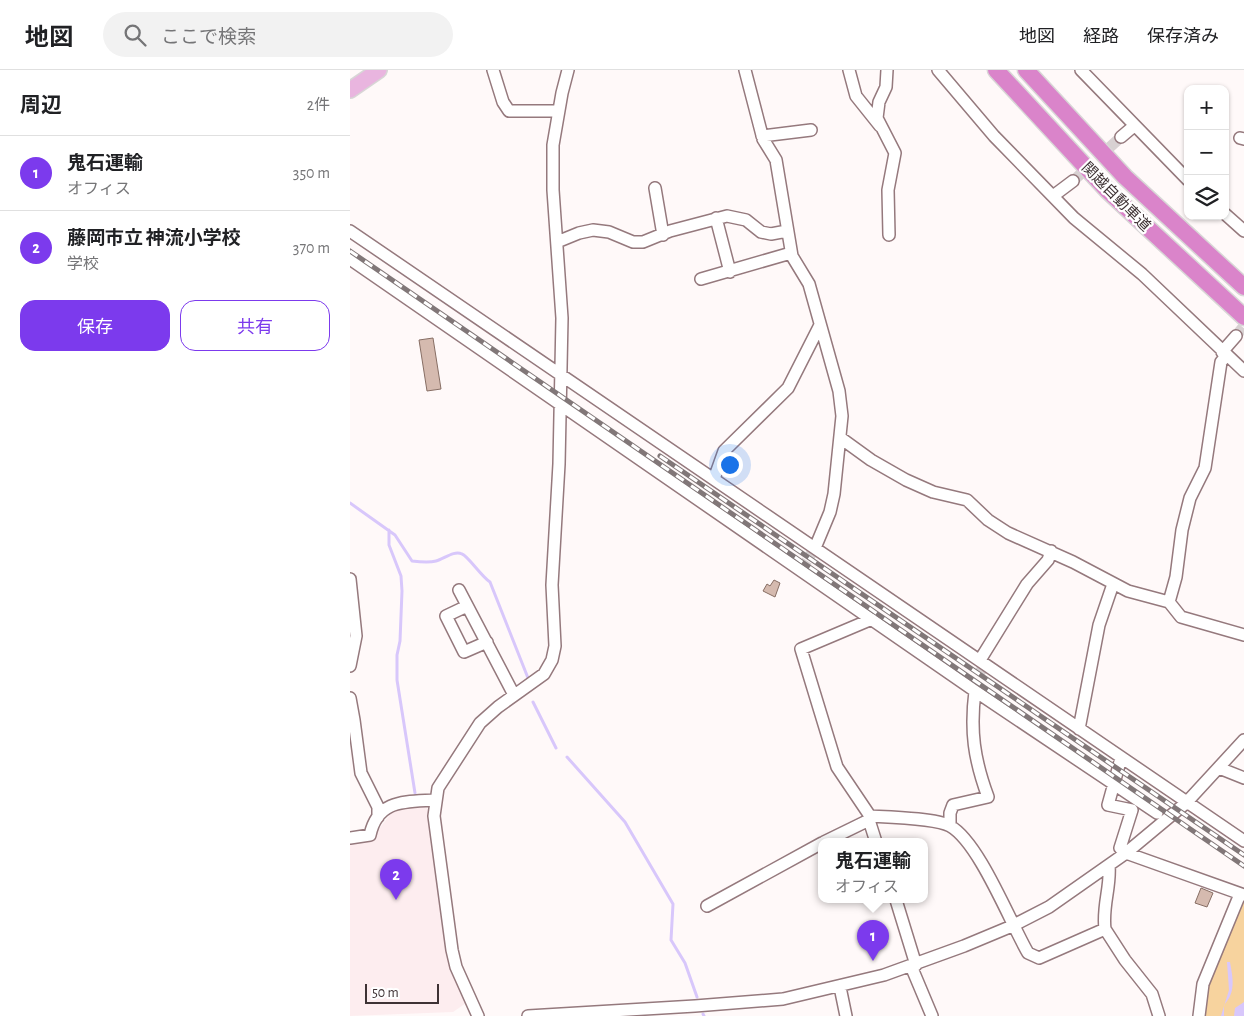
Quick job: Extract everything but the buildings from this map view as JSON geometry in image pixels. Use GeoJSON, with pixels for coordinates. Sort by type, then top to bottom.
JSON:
{"type":"FeatureCollection","features":[{"type":"Feature","properties":{"kind":"highway","name":"関越自動車道"},"geometry":{"type":"LineString","coordinates":[[996,70],[1108,191],[1244,316]]}},
{"type":"Feature","properties":{"kind":"highway","name":"関越自動車道"},"geometry":{"type":"LineString","coordinates":[[1026,70],[1125,176],[1244,287]]}},
{"type":"Feature","properties":{"kind":"main road"},"geometry":{"type":"LineString","coordinates":[[350,90],[379,70]]}},
{"type":"Feature","properties":{"kind":"street"},"geometry":{"type":"LineString","coordinates":[[493,70],[503,102],[509,111],[558,111]]}},
{"type":"Feature","properties":{"kind":"street"},"geometry":{"type":"LineString","coordinates":[[478,1016],[456,967],[452,950],[434,816],[435,800],[438,788],[447,772],[480,723],[514,695],[544,674],[552,660],[555,646],[552,585],[558,474],[562,318],[552,145],[568,70]]}},
{"type":"Feature","properties":{"kind":"street"},"geometry":{"type":"LineString","coordinates":[[745,70],[762,136],[776,160],[791,253],[809,284],[839,391],[842,439],[834,494],[830,512],[815,548]]}},
{"type":"Feature","properties":{"kind":"street"},"geometry":{"type":"LineString","coordinates":[[849,70],[856,96],[881,128]]}},
{"type":"Feature","properties":{"kind":"street"},"geometry":{"type":"LineString","coordinates":[[887,70],[886,87],[879,102],[877,118],[895,154],[887,201],[889,235]]}},
{"type":"Feature","properties":{"kind":"street"},"geometry":{"type":"LineString","coordinates":[[938,70],[994,136],[1074,218],[1142,274],[1244,371]]}},
{"type":"Feature","properties":{"kind":"street"},"geometry":{"type":"LineString","coordinates":[[1081,70],[1184,176]]}},
{"type":"Feature","properties":{"kind":"street"},"geometry":{"type":"LineString","coordinates":[[1121,137],[1134,126]]}},
{"type":"Feature","properties":{"kind":"street"},"geometry":{"type":"LineString","coordinates":[[762,136],[810,130]]}},
{"type":"Feature","properties":{"kind":"street"},"geometry":{"type":"LineString","coordinates":[[1053,196],[1073,181]]}},
{"type":"Feature","properties":{"kind":"street"},"geometry":{"type":"LineString","coordinates":[[655,188],[663,234]]}},
{"type":"Feature","properties":{"kind":"street"},"geometry":{"type":"LineString","coordinates":[[557,242],[579,233],[593,230],[609,232],[633,242],[643,242],[663,234],[727,216],[738,217],[761,232],[771,234],[787,231]]}},
{"type":"Feature","properties":{"kind":"street"},"geometry":{"type":"LineString","coordinates":[[1229,217],[1244,230]]}},
{"type":"Feature","properties":{"kind":"street"},"geometry":{"type":"LineString","coordinates":[[716,218],[730,272]]}},
{"type":"Feature","properties":{"kind":"street"},"geometry":{"type":"LineString","coordinates":[[350,231],[1043,702],[1186,803],[1244,841]]}},
{"type":"Feature","properties":{"kind":"street"},"geometry":{"type":"LineString","coordinates":[[700,279],[730,272],[791,253]]}},
{"type":"Feature","properties":{"kind":"street"},"geometry":{"type":"LineString","coordinates":[[350,259],[974,691],[1157,813]]}},
{"type":"Feature","properties":{"kind":"street"},"geometry":{"type":"LineString","coordinates":[[714,479],[724,451],[788,388],[820,325]]}},
{"type":"Feature","properties":{"kind":"street"},"geometry":{"type":"LineString","coordinates":[[1169,602],[1176,577],[1182,530],[1190,498],[1205,468],[1221,362],[1236,336]]}},
{"type":"Feature","properties":{"kind":"street"},"geometry":{"type":"LineString","coordinates":[[842,439],[871,460],[906,480],[933,492],[968,500],[988,520],[1008,532],[1051,551],[1113,584],[1128,591],[1169,602],[1181,616],[1244,635]]}},
{"type":"Feature","properties":{"kind":"street"},"geometry":{"type":"LineString","coordinates":[[980,660],[1027,584],[1048,560],[1051,551]]}},
{"type":"Feature","properties":{"kind":"street"},"geometry":{"type":"LineString","coordinates":[[350,579],[351,603],[356,636],[350,660]]}},
{"type":"Feature","properties":{"kind":"street"},"geometry":{"type":"LineString","coordinates":[[1079,729],[1099,625],[1113,584]]}},
{"type":"Feature","properties":{"kind":"street"},"geometry":{"type":"LineString","coordinates":[[459,590],[514,695]]}},
{"type":"Feature","properties":{"kind":"street"},"geometry":{"type":"LineString","coordinates":[[468,606],[446,616],[464,652],[486,642]]}},
{"type":"Feature","properties":{"kind":"street"},"geometry":{"type":"LineString","coordinates":[[872,620],[801,648],[837,767],[869,818],[875,838]]}},
{"type":"Feature","properties":{"kind":"street"},"geometry":{"type":"LineString","coordinates":[[950,825],[952,805],[988,797],[979,772],[972,734],[974,691]]}},
{"type":"Feature","properties":{"kind":"street"},"geometry":{"type":"LineString","coordinates":[[350,698],[361,774],[378,807],[378,817]]}},
{"type":"Feature","properties":{"kind":"street"},"geometry":{"type":"LineString","coordinates":[[528,1016],[783,999],[840,987],[914,965],[1012,926],[1049,907],[1126,853],[1186,803],[1244,740]]}},
{"type":"Feature","properties":{"kind":"street"},"geometry":{"type":"LineString","coordinates":[[1121,758],[1108,805],[1132,810],[1120,848],[1126,853],[1242,894],[1204,984],[1199,1016]]}},
{"type":"Feature","properties":{"kind":"street"},"geometry":{"type":"LineString","coordinates":[[1219,768],[1244,778]]}},
{"type":"Feature","properties":{"kind":"street"},"geometry":{"type":"LineString","coordinates":[[350,838],[370,835],[378,817],[385,809],[397,802],[435,800]]}},
{"type":"Feature","properties":{"kind":"street"},"geometry":{"type":"LineString","coordinates":[[832,838],[869,818],[909,818],[950,825],[966,841],[982,865],[1012,926],[1028,953],[1040,958],[1106,929]]}},
{"type":"Feature","properties":{"kind":"street"},"geometry":{"type":"LineString","coordinates":[[707,906],[818,846]]}},
{"type":"Feature","properties":{"kind":"street"},"geometry":{"type":"LineString","coordinates":[[1109,865],[1110,875],[1103,912],[1106,929],[1125,960],[1152,994],[1159,1016]]}},
{"type":"Feature","properties":{"kind":"street"},"geometry":{"type":"LineString","coordinates":[[897,903],[914,965],[932,1016]]}},
{"type":"Feature","properties":{"kind":"street"},"geometry":{"type":"LineString","coordinates":[[840,987],[846,1016]]}},
{"type":"Feature","properties":{"kind":"shaded area"},"geometry":{"type":"Polygon","coordinates":[[[425,807],[430,810],[450,958],[469,1001],[453,1012],[350,1016],[350,841],[370,841],[395,808],[425,807]]]}},
{"type":"Feature","properties":{"kind":"shaded area"},"geometry":{"type":"Polygon","coordinates":[[[1241,901],[1244,901],[1244,1016],[1205,1016],[1207,984],[1241,901]]]}},
{"type":"Feature","properties":{"kind":"shaded area"},"geometry":{"type":"Polygon","coordinates":[[[1227,962],[1230,962],[1233,985],[1225,1004],[1229,990],[1227,962]]]}},
{"type":"Feature","properties":{"kind":"shaded area"},"geometry":{"type":"Polygon","coordinates":[[[1244,1002],[1244,1016],[1234,1016],[1235,1008],[1244,1002]]]}},
{"type":"Feature","properties":{"kind":"waterway"},"geometry":{"type":"LineString","coordinates":[[350,503],[395,535],[412,561],[433,562],[456,553],[468,558],[490,582],[528,678]]}},
{"type":"Feature","properties":{"kind":"waterway"},"geometry":{"type":"LineString","coordinates":[[389,530],[389,545],[401,576],[402,591],[397,680],[415,793]]}},
{"type":"Feature","properties":{"kind":"waterway"},"geometry":{"type":"LineString","coordinates":[[533,702],[556,748]]}},
{"type":"Feature","properties":{"kind":"waterway"},"geometry":{"type":"LineString","coordinates":[[567,757],[625,822],[673,904],[671,940],[685,963],[697,997]]}},
{"type":"Feature","properties":{"kind":"tunnel"},"geometry":{"type":"LineString","coordinates":[[1073,181],[1121,137]]}},
{"type":"Feature","properties":{"kind":"tunnel"},"geometry":{"type":"LineString","coordinates":[[1236,336],[1244,326]]}},
{"type":"Feature","properties":{"kind":"tunnel"},"geometry":{"type":"LineString","coordinates":[[801,570],[815,548]]}},
{"type":"Feature","properties":{"kind":"tunnel"},"geometry":{"type":"LineString","coordinates":[[969,687],[986,664]]}},
{"type":"Feature","properties":{"kind":"railway"},"geometry":{"type":"LineString","coordinates":[[350,251],[1244,866]]}},
{"type":"Feature","properties":{"kind":"railway"},"geometry":{"type":"LineString","coordinates":[[660,456],[1244,855]]}},
{"type":"Feature","properties":{"kind":"place","name":"藤岡市立 神流小学校"},"geometry":{"type":"Point","coordinates":[396,900]}},
{"type":"Feature","properties":{"kind":"place","name":"鬼石運輸"},"geometry":{"type":"Point","coordinates":[873,961]}}]}
